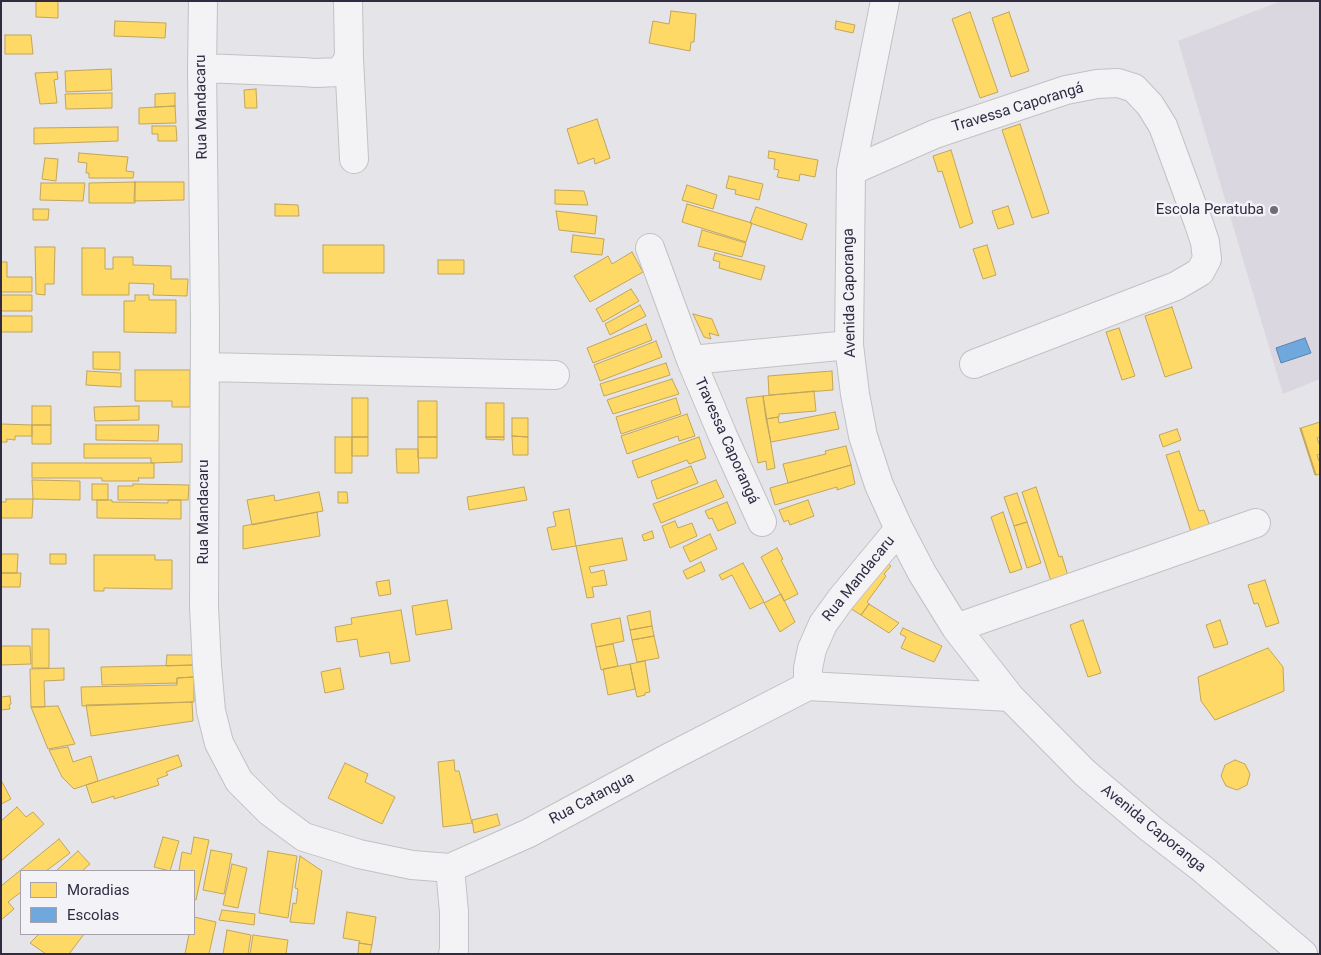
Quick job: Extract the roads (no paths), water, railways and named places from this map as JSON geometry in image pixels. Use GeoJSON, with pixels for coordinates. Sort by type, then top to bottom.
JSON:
{"type":"FeatureCollection","features":[{"type":"Feature","properties":{"kind":"street","name":"Rua Mandacaru"},"geometry":{"type":"LineString","coordinates":[[203,1],[204,608],[211,710],[219,743],[239,781],[270,812],[304,837],[359,854],[412,865],[450,868]]}},
{"type":"Feature","properties":{"kind":"street","name":"Avenida Caporanga"},"geometry":{"type":"LineString","coordinates":[[885,1],[851,171],[849,345],[855,394],[864,436],[879,485],[899,530],[922,573],[956,628],[1010,697],[1085,773],[1303,954]]}},
{"type":"Feature","properties":{"kind":"street"},"geometry":{"type":"LineString","coordinates":[[348,12],[354,159]]}},
{"type":"Feature","properties":{"kind":"street"},"geometry":{"type":"LineString","coordinates":[[202,68],[326,74],[338,72],[349,58]]}},
{"type":"Feature","properties":{"kind":"street","name":"Travessa Caporangá"},"geometry":{"type":"LineString","coordinates":[[851,171],[935,134],[1066,90],[1097,84],[1118,83],[1134,88],[1150,105],[1163,126],[1199,224],[1207,259],[1200,272],[1176,286],[974,364]]}},
{"type":"Feature","properties":{"kind":"street","name":"Travessa Caporangá"},"geometry":{"type":"LineString","coordinates":[[650,248],[691,360],[762,522]]}},
{"type":"Feature","properties":{"kind":"street","name":"Travessa Caporangá"},"geometry":{"type":"LineString","coordinates":[[691,360],[849,345]]}},
{"type":"Feature","properties":{"kind":"street"},"geometry":{"type":"LineString","coordinates":[[205,367],[555,375]]}},
{"type":"Feature","properties":{"kind":"street"},"geometry":{"type":"LineString","coordinates":[[956,628],[1256,523]]}},
{"type":"Feature","properties":{"kind":"street","name":"Rua Mandacaru"},"geometry":{"type":"LineString","coordinates":[[808,686],[808,668],[812,649],[822,624],[899,530]]}},
{"type":"Feature","properties":{"kind":"street"},"geometry":{"type":"LineString","coordinates":[[808,686],[1010,697]]}},
{"type":"Feature","properties":{"kind":"street","name":"Rua Catangua"},"geometry":{"type":"LineString","coordinates":[[450,868],[529,833],[668,758],[808,686]]}},
{"type":"Feature","properties":{"kind":"street"},"geometry":{"type":"LineString","coordinates":[[450,868],[454,912],[453,954]]}},
{"type":"Feature","properties":{"kind":"place","name":"Escola Peratuba"},"geometry":{"type":"Point","coordinates":[1274,210]}}]}
